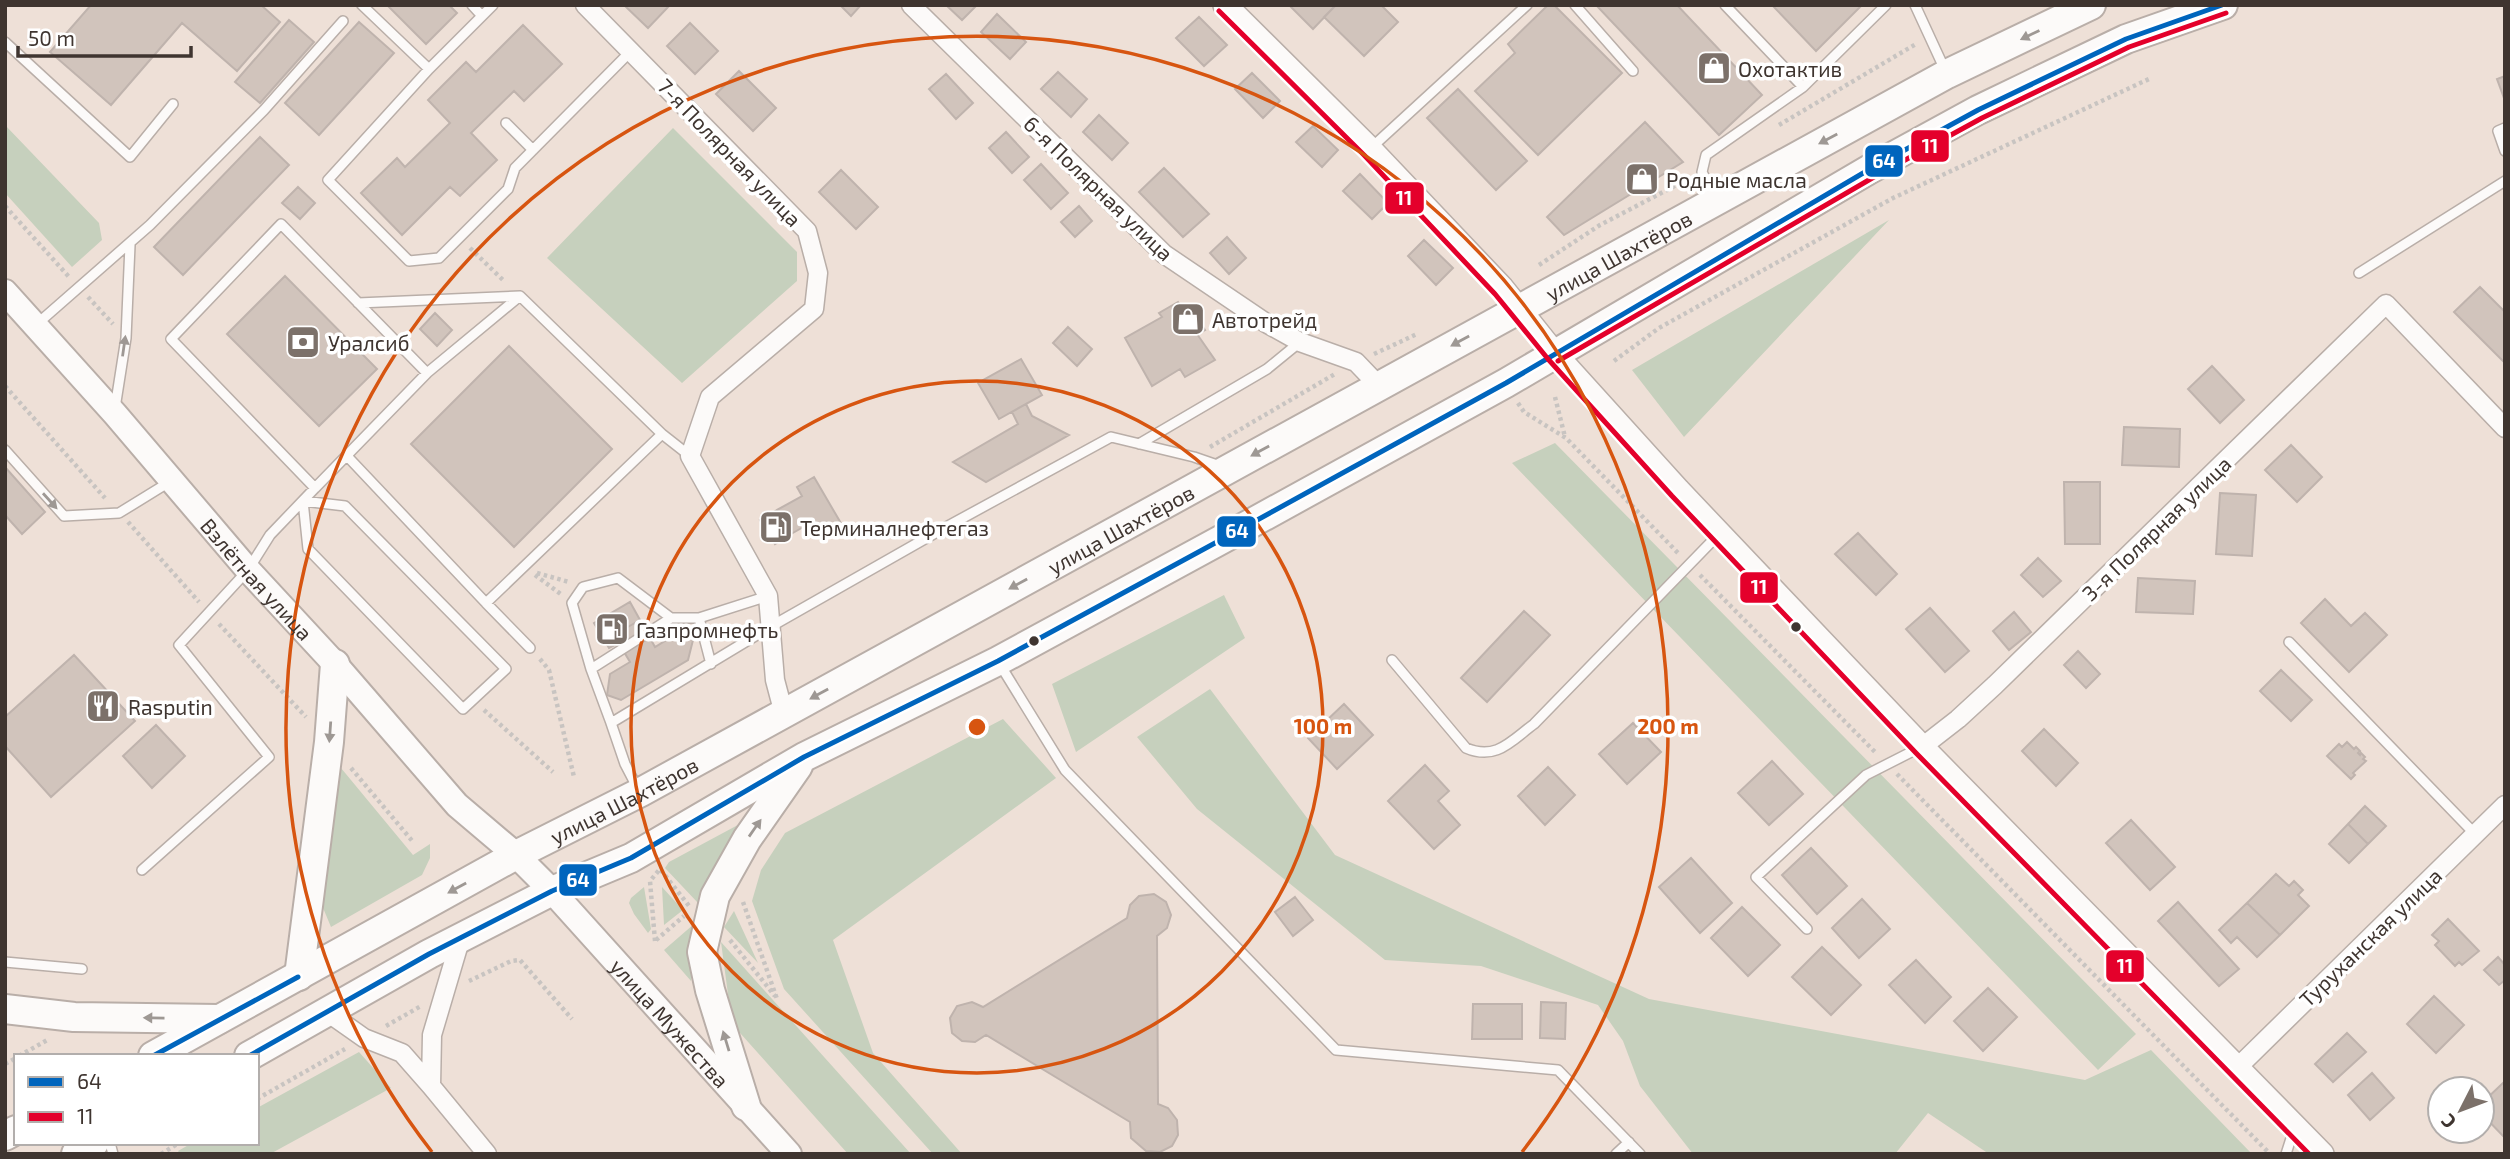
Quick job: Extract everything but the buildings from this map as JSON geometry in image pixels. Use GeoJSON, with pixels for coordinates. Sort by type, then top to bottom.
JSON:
{"type":"FeatureCollection","features":[{"type":"Feature","properties":{"kind":"main road","name":"улица Шахтёров"},"geometry":{"type":"LineString","coordinates":[[157,1054],[516,855],[640,792],[1716,200],[1948,75],[2091,5]]}},
{"type":"Feature","properties":{"kind":"main road"},"geometry":{"type":"LineString","coordinates":[[253,1054],[461,937],[552,891],[631,858],[804,757],[998,661],[1506,383],[1870,169],[1978,110],[2126,39],[2223,5]]}},
{"type":"Feature","properties":{"kind":"main road","name":"Взлётная улица"},"geometry":{"type":"LineString","coordinates":[[5,292],[457,805],[516,855]]}},
{"type":"Feature","properties":{"kind":"main road"},"geometry":{"type":"LineString","coordinates":[[299,976],[329,742],[335,664]]}},
{"type":"Feature","properties":{"kind":"main road"},"geometry":{"type":"LineString","coordinates":[[746,1106],[710,989],[702,952],[715,896],[747,839],[804,757]]}},
{"type":"Feature","properties":{"kind":"main road","name":"улица Мужества"},"geometry":{"type":"LineString","coordinates":[[516,855],[552,891],[789,1154]]}},
{"type":"Feature","properties":{"kind":"main road"},"geometry":{"type":"LineString","coordinates":[[5,1009],[74,1017],[222,1019]]}},
{"type":"Feature","properties":{"kind":"street","name":"7-я Полярная улица"},"geometry":{"type":"LineString","coordinates":[[585,5],[807,231],[818,273],[814,309],[710,397],[690,456]]}},
{"type":"Feature","properties":{"kind":"street","name":"6-я Полярная улица"},"geometry":{"type":"LineString","coordinates":[[911,5],[1164,254],[1265,323],[1300,342],[1356,362],[1379,386]]}},
{"type":"Feature","properties":{"kind":"street"},"geometry":{"type":"LineString","coordinates":[[1225,5],[1370,149],[1519,308],[1554,353],[1720,534],[1922,747],[2322,1154]]}},
{"type":"Feature","properties":{"kind":"street","name":"3-я Полярная улица"},"geometry":{"type":"LineString","coordinates":[[1922,747],[1995,685],[2386,304],[2505,428]]}},
{"type":"Feature","properties":{"kind":"street"},"geometry":{"type":"LineString","coordinates":[[690,456],[768,596],[775,680],[784,713]]}},
{"type":"Feature","properties":{"kind":"street","name":"Туруханская улица"},"geometry":{"type":"LineString","coordinates":[[2236,1069],[2505,804]]}},
{"type":"Feature","properties":{"kind":"street"},"geometry":{"type":"LineString","coordinates":[[431,1086],[432,1035],[461,937]]}},
{"type":"Feature","properties":{"kind":"street"},"geometry":{"type":"LineString","coordinates":[[327,1012],[364,1038],[402,1053],[487,1154]]}},
{"type":"Feature","properties":{"kind":"lane"},"geometry":{"type":"LineString","coordinates":[[362,5],[429,69]]}},
{"type":"Feature","properties":{"kind":"lane"},"geometry":{"type":"LineString","coordinates":[[472,5],[482,16]]}},
{"type":"Feature","properties":{"kind":"lane"},"geometry":{"type":"LineString","coordinates":[[492,5],[429,69],[328,180],[409,261],[439,258],[508,189],[515,168],[631,51]]}},
{"type":"Feature","properties":{"kind":"lane"},"geometry":{"type":"LineString","coordinates":[[1370,149],[1527,5]]}},
{"type":"Feature","properties":{"kind":"lane"},"geometry":{"type":"LineString","coordinates":[[1575,5],[1633,71]]}},
{"type":"Feature","properties":{"kind":"lane"},"geometry":{"type":"LineString","coordinates":[[1725,5],[1803,88]]}},
{"type":"Feature","properties":{"kind":"lane"},"geometry":{"type":"LineString","coordinates":[[1716,200],[1702,172],[1706,155],[1803,88],[1886,5]]}},
{"type":"Feature","properties":{"kind":"lane"},"geometry":{"type":"LineString","coordinates":[[1914,5],[1948,75]]}},
{"type":"Feature","properties":{"kind":"lane"},"geometry":{"type":"LineString","coordinates":[[36,326],[130,245],[264,110],[343,22]]}},
{"type":"Feature","properties":{"kind":"lane"},"geometry":{"type":"LineString","coordinates":[[5,42],[130,157],[173,104]]}},
{"type":"Feature","properties":{"kind":"lane"},"geometry":{"type":"LineString","coordinates":[[506,123],[533,150]]}},
{"type":"Feature","properties":{"kind":"lane"},"geometry":{"type":"LineString","coordinates":[[2505,128],[2498,131],[2505,151]]}},
{"type":"Feature","properties":{"kind":"lane"},"geometry":{"type":"LineString","coordinates":[[2360,273],[2505,181]]}},
{"type":"Feature","properties":{"kind":"lane"},"geometry":{"type":"LineString","coordinates":[[315,488],[171,339],[282,224],[427,373]]}},
{"type":"Feature","properties":{"kind":"lane"},"geometry":{"type":"LineString","coordinates":[[115,414],[126,338],[130,245]]}},
{"type":"Feature","properties":{"kind":"lane"},"geometry":{"type":"LineString","coordinates":[[358,303],[520,296],[662,434],[690,456]]}},
{"type":"Feature","properties":{"kind":"lane"},"geometry":{"type":"LineString","coordinates":[[142,870],[269,757],[179,645],[248,569],[270,535],[427,373],[520,296]]}},
{"type":"Feature","properties":{"kind":"lane"},"geometry":{"type":"LineString","coordinates":[[1139,444],[1267,369],[1300,342]]}},
{"type":"Feature","properties":{"kind":"lane"},"geometry":{"type":"LineString","coordinates":[[486,603],[662,434]]}},
{"type":"Feature","properties":{"kind":"lane"},"geometry":{"type":"LineString","coordinates":[[611,723],[937,531],[1111,437],[1194,457],[1228,469]]}},
{"type":"Feature","properties":{"kind":"lane"},"geometry":{"type":"LineString","coordinates":[[5,450],[64,516],[119,513],[172,481]]}},
{"type":"Feature","properties":{"kind":"lane"},"geometry":{"type":"LineString","coordinates":[[347,456],[530,648]]}},
{"type":"Feature","properties":{"kind":"lane"},"geometry":{"type":"LineString","coordinates":[[303,500],[345,506],[506,669],[463,709],[308,549],[303,500]]}},
{"type":"Feature","properties":{"kind":"lane"},"geometry":{"type":"LineString","coordinates":[[1392,660],[1466,748],[1479,753],[1491,753],[1534,724],[1720,534]]}},
{"type":"Feature","properties":{"kind":"lane"},"geometry":{"type":"LineString","coordinates":[[640,792],[625,765],[591,669],[572,603],[583,586],[618,578],[671,618]]}},
{"type":"Feature","properties":{"kind":"lane"},"geometry":{"type":"LineString","coordinates":[[591,669],[671,618],[699,618],[768,596]]}},
{"type":"Feature","properties":{"kind":"lane"},"geometry":{"type":"LineString","coordinates":[[699,618],[711,664]]}},
{"type":"Feature","properties":{"kind":"lane"},"geometry":{"type":"LineString","coordinates":[[2289,642],[2475,834]]}},
{"type":"Feature","properties":{"kind":"lane"},"geometry":{"type":"LineString","coordinates":[[998,661],[1065,770],[1336,1050],[1558,1070],[1640,1154]]}},
{"type":"Feature","properties":{"kind":"lane"},"geometry":{"type":"LineString","coordinates":[[1807,929],[1756,877],[1866,775],[1922,747]]}},
{"type":"Feature","properties":{"kind":"lane"},"geometry":{"type":"LineString","coordinates":[[5,962],[82,969]]}},
{"type":"Feature","properties":{"kind":"lane"},"geometry":{"type":"LineString","coordinates":[[2287,1154],[2294,1127]]}},
{"type":"Feature","properties":{"kind":"lane"},"geometry":{"type":"LineString","coordinates":[[1616,1154],[1629,1142]]}},
{"type":"Feature","properties":{"kind":"path"},"geometry":{"type":"LineString","coordinates":[[1614,362],[1659,328],[1893,198],[2150,79]]}},
{"type":"Feature","properties":{"kind":"path"},"geometry":{"type":"LineString","coordinates":[[460,237],[491,269]]}},
{"type":"Feature","properties":{"kind":"path"},"geometry":{"type":"LineString","coordinates":[[1194,457],[1356,362],[1428,329]]}},
{"type":"Feature","properties":{"kind":"path"},"geometry":{"type":"LineString","coordinates":[[1555,397],[1566,438]]}},
{"type":"Feature","properties":{"kind":"path"},"geometry":{"type":"LineString","coordinates":[[1517,402],[1524,412],[1566,438],[2270,1154]]}},
{"type":"Feature","properties":{"kind":"path"},"geometry":{"type":"LineString","coordinates":[[572,603],[530,570],[583,586]]}},
{"type":"Feature","properties":{"kind":"path"},"geometry":{"type":"LineString","coordinates":[[530,648],[549,670],[574,777]]}},
{"type":"Feature","properties":{"kind":"path"},"geometry":{"type":"LineString","coordinates":[[472,700],[553,772]]}},
{"type":"Feature","properties":{"kind":"path"},"geometry":{"type":"LineString","coordinates":[[660,869],[692,909],[655,941],[652,905],[650,881],[660,869]]}},
{"type":"Feature","properties":{"kind":"path"},"geometry":{"type":"LineString","coordinates":[[729,940],[778,999],[743,902]]}},
{"type":"Feature","properties":{"kind":"path"},"geometry":{"type":"LineString","coordinates":[[22,1054],[58,1033]]}},
{"type":"Feature","properties":{"kind":"green space"},"geometry":{"type":"Polygon","coordinates":[[[5,125],[99,223],[102,240],[72,267],[5,193],[5,125]]]}},
{"type":"Feature","properties":{"kind":"green space"},"geometry":{"type":"Polygon","coordinates":[[[673,128],[797,252],[797,281],[682,383],[547,258],[673,128]]]}},
{"type":"Feature","properties":{"kind":"green space"},"geometry":{"type":"Polygon","coordinates":[[[1889,220],[1684,437],[1632,370],[1889,220]]]}},
{"type":"Feature","properties":{"kind":"green space"},"geometry":{"type":"Polygon","coordinates":[[[1555,443],[2136,1034],[2098,1070],[1512,463],[1555,443]]]}},
{"type":"Feature","properties":{"kind":"green space"},"geometry":{"type":"Polygon","coordinates":[[[1224,595],[1245,638],[1076,752],[1052,684],[1224,595]]]}},
{"type":"Feature","properties":{"kind":"green space"},"geometry":{"type":"Polygon","coordinates":[[[1210,689],[1335,855],[1649,999],[2085,1080],[2151,1050],[2252,1154],[1989,1154],[1928,1113],[1895,1154],[1693,1154],[1640,1086],[1623,1041],[1598,1005],[1481,966],[1385,960],[1197,809],[1137,737],[1210,689]]]}},
{"type":"Feature","properties":{"kind":"green space"},"geometry":{"type":"Polygon","coordinates":[[[1003,719],[1056,778],[833,940],[873,1053],[962,1154],[933,1154],[784,989],[752,901],[761,870],[785,833],[1003,719]]]}},
{"type":"Feature","properties":{"kind":"green space"},"geometry":{"type":"Polygon","coordinates":[[[341,768],[413,855],[430,844],[430,858],[422,875],[331,927],[321,903],[341,768]]]}},
{"type":"Feature","properties":{"kind":"green space"},"geometry":{"type":"Polygon","coordinates":[[[749,819],[698,903],[665,868],[669,862],[749,819]]]}},
{"type":"Feature","properties":{"kind":"green space"},"geometry":{"type":"Polygon","coordinates":[[[644,887],[651,929],[648,933],[629,903],[644,887]]]}},
{"type":"Feature","properties":{"kind":"green space"},"geometry":{"type":"Polygon","coordinates":[[[662,887],[683,910],[664,925],[662,887]]]}},
{"type":"Feature","properties":{"kind":"green space"},"geometry":{"type":"Polygon","coordinates":[[[734,911],[758,963],[724,927],[734,911]]]}},
{"type":"Feature","properties":{"kind":"green space"},"geometry":{"type":"Polygon","coordinates":[[[694,924],[691,981],[664,950],[694,924]]]}},
{"type":"Feature","properties":{"kind":"green space"},"geometry":{"type":"Polygon","coordinates":[[[721,942],[911,1154],[848,1154],[732,1024],[721,942]]]}},
{"type":"Feature","properties":{"kind":"green space"},"geometry":{"type":"Polygon","coordinates":[[[359,1052],[391,1088],[270,1154],[180,1154],[178,1151],[188,1145],[259,1145],[259,1107],[359,1052]]]}},
{"type":"Feature","properties":{"kind":"transit line","name":"64"},"geometry":{"type":"LineString","coordinates":[[253,1054],[429,954],[552,891],[631,858],[804,757],[998,661],[1239,530],[1506,383],[1870,169],[1978,110],[2126,39],[2222,5]]}},
{"type":"Feature","properties":{"kind":"transit line","name":"11"},"geometry":{"type":"LineString","coordinates":[[1219,11],[1364,155],[1495,294],[1548,359],[1672,496],[1916,753],[2309,1154]]}},
{"type":"Feature","properties":{"kind":"transit line","name":"11"},"geometry":{"type":"LineString","coordinates":[[1558,361],[1874,177],[1982,118],[2129,47],[2226,13]]}},
{"type":"Feature","properties":{"kind":"transit line","name":"64"},"geometry":{"type":"LineString","coordinates":[[157,1054],[298,977]]}},
{"type":"Feature","properties":{"kind":"place","name":"Охотактив"},"geometry":{"type":"Point","coordinates":[1714,68]}},
{"type":"Feature","properties":{"kind":"place","name":"Родные масла"},"geometry":{"type":"Point","coordinates":[1642,179]}},
{"type":"Feature","properties":{"kind":"place","name":"Автотрейд"},"geometry":{"type":"Point","coordinates":[1188,319]}},
{"type":"Feature","properties":{"kind":"place","name":"Уралсиб"},"geometry":{"type":"Point","coordinates":[303,342]}},
{"type":"Feature","properties":{"kind":"place","name":"Терминалнефтегаз"},"geometry":{"type":"Point","coordinates":[776,527]}},
{"type":"Feature","properties":{"kind":"place","name":"Газпромнефть"},"geometry":{"type":"Point","coordinates":[612,629]}},
{"type":"Feature","properties":{"kind":"place","name":"Rasputin"},"geometry":{"type":"Point","coordinates":[103,706]}}]}
